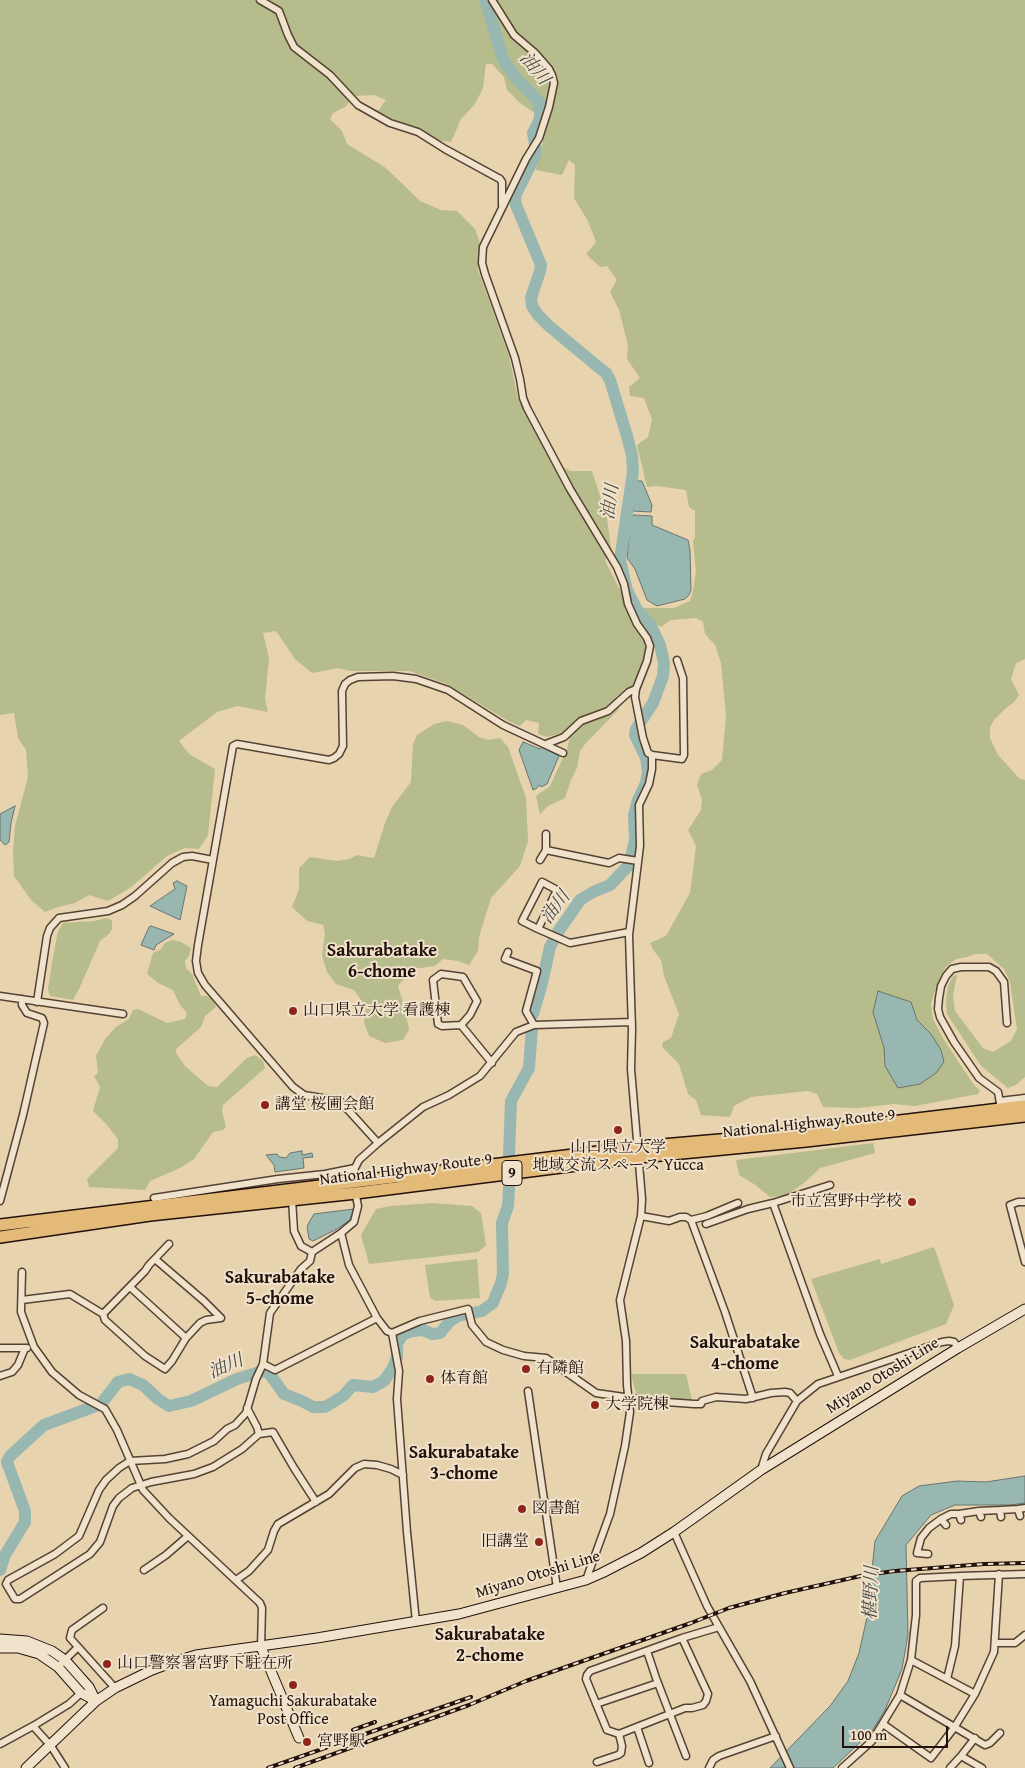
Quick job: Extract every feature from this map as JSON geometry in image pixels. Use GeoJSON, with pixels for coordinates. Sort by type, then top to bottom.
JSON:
{"type":"FeatureCollection","features":[{"type":"Feature","properties":{"kind":"highway","name":"National Highway Route 9"},"geometry":{"type":"LineString","coordinates":[[0,1225],[351,1182],[800,1133],[1000,1105],[1025,1106]]}},
{"type":"Feature","properties":{"kind":"highway","name":"National Highway Route 9"},"geometry":{"type":"LineString","coordinates":[[0,1237],[150,1215],[356,1193],[639,1152],[806,1141],[1025,1116]]}},
{"type":"Feature","properties":{"kind":"main road","name":"Miyano Otoshi Line"},"geometry":{"type":"LineString","coordinates":[[26,1768],[96,1701],[115,1688],[152,1670],[196,1655],[261,1647],[416,1622],[492,1606],[586,1580],[628,1560],[674,1532],[761,1470],[958,1348],[1025,1309]]}},
{"type":"Feature","properties":{"kind":"main road"},"geometry":{"type":"LineString","coordinates":[[0,1638],[19,1639],[43,1646],[61,1664],[89,1686],[96,1701]]}},
{"type":"Feature","properties":{"kind":"main road"},"geometry":{"type":"LineString","coordinates":[[261,1647],[299,1738]]}},
{"type":"Feature","properties":{"kind":"main road"},"geometry":{"type":"LineString","coordinates":[[0,1648],[18,1648],[32,1651],[61,1664],[81,1693],[96,1701]]}},
{"type":"Feature","properties":{"kind":"street"},"geometry":{"type":"LineString","coordinates":[[260,0],[279,11],[294,46],[330,75],[358,105],[390,123],[418,132],[444,149],[500,179],[502,182],[502,206]]}},
{"type":"Feature","properties":{"kind":"street"},"geometry":{"type":"LineString","coordinates":[[492,0],[514,35],[535,53],[549,69],[554,83],[539,138],[502,206],[483,248],[482,263],[515,358],[523,398],[527,408],[570,489],[617,567],[628,604],[637,624],[649,642],[647,661],[636,689],[635,697],[642,738],[648,753],[652,756],[682,759],[684,755],[682,678],[677,660]]}},
{"type":"Feature","properties":{"kind":"street"},"geometry":{"type":"LineString","coordinates":[[378,1143],[340,1101],[304,1095],[293,1087],[206,986],[198,973],[196,961],[233,746],[237,744],[329,760],[334,758],[339,754],[343,746],[342,691],[345,684],[358,677],[393,676],[416,679],[435,685],[460,697],[503,725],[563,752]]}},
{"type":"Feature","properties":{"kind":"street"},"geometry":{"type":"LineString","coordinates":[[546,744],[564,737],[581,721],[608,711],[629,692],[636,689]]}},
{"type":"Feature","properties":{"kind":"street"},"geometry":{"type":"LineString","coordinates":[[586,1580],[610,1514],[625,1446],[630,1412],[626,1386],[626,1342],[620,1300],[641,1216],[642,1199],[631,1069],[632,1022],[629,932],[640,846],[639,805],[649,784],[652,756]]}},
{"type":"Feature","properties":{"kind":"street"},"geometry":{"type":"LineString","coordinates":[[540,860],[546,850],[546,834]]}},
{"type":"Feature","properties":{"kind":"street"},"geometry":{"type":"LineString","coordinates":[[546,850],[609,863],[619,858],[638,861]]}},
{"type":"Feature","properties":{"kind":"street"},"geometry":{"type":"LineString","coordinates":[[37,1002],[48,936],[54,922],[59,918],[108,911],[122,905],[172,863],[183,857],[192,856],[213,860]]}},
{"type":"Feature","properties":{"kind":"street"},"geometry":{"type":"LineString","coordinates":[[538,929],[557,890],[542,882],[522,921],[538,929],[570,943],[575,944],[629,932]]}},
{"type":"Feature","properties":{"kind":"street"},"geometry":{"type":"LineString","coordinates":[[508,952],[504,963],[536,971],[526,1011],[534,1025]]}},
{"type":"Feature","properties":{"kind":"street"},"geometry":{"type":"LineString","coordinates":[[1007,1022],[1004,982],[996,971],[989,968],[961,967],[952,969],[946,976],[941,986],[939,998],[938,1009],[940,1017],[968,1063],[979,1078],[998,1092],[1000,1105],[1025,1098]]}},
{"type":"Feature","properties":{"kind":"street"},"geometry":{"type":"LineString","coordinates":[[441,974],[463,976],[477,1001],[470,1015],[461,1025],[442,1026],[438,1024],[433,980],[441,974]]}},
{"type":"Feature","properties":{"kind":"street"},"geometry":{"type":"LineString","coordinates":[[0,996],[123,1014]]}},
{"type":"Feature","properties":{"kind":"street"},"geometry":{"type":"LineString","coordinates":[[0,1201],[23,1115],[44,1022],[42,1018],[27,1013],[22,1005],[22,1000]]}},
{"type":"Feature","properties":{"kind":"street"},"geometry":{"type":"LineString","coordinates":[[316,1502],[274,1432],[259,1434],[213,1467],[194,1474],[151,1482],[132,1488],[119,1498],[113,1506],[100,1542],[90,1554],[20,1600],[15,1599],[6,1584],[8,1580],[55,1554],[80,1536],[99,1490],[106,1480],[119,1468],[130,1462],[165,1459],[188,1454],[214,1441],[227,1429],[236,1425],[246,1413],[256,1379],[263,1364],[270,1313],[301,1269],[310,1261],[312,1252],[342,1233],[354,1222],[358,1206],[356,1193],[351,1182],[359,1160],[423,1107],[449,1095],[480,1076],[516,1032],[534,1025],[632,1022]]}},
{"type":"Feature","properties":{"kind":"street"},"geometry":{"type":"LineString","coordinates":[[461,1025],[492,1063]]}},
{"type":"Feature","properties":{"kind":"street"},"geometry":{"type":"LineString","coordinates":[[154,1198],[278,1179],[325,1174],[355,1168]]}},
{"type":"Feature","properties":{"kind":"street"},"geometry":{"type":"LineString","coordinates":[[706,1224],[748,1209],[830,1185]]}},
{"type":"Feature","properties":{"kind":"street"},"geometry":{"type":"LineString","coordinates":[[292,1199],[294,1231],[300,1246],[312,1252]]}},
{"type":"Feature","properties":{"kind":"street"},"geometry":{"type":"LineString","coordinates":[[1025,1202],[1010,1205],[1025,1262]]}},
{"type":"Feature","properties":{"kind":"street"},"geometry":{"type":"LineString","coordinates":[[691,1220],[707,1216],[738,1203]]}},
{"type":"Feature","properties":{"kind":"street"},"geometry":{"type":"LineString","coordinates":[[773,1203],[820,1334],[838,1376]]}},
{"type":"Feature","properties":{"kind":"street"},"geometry":{"type":"LineString","coordinates":[[641,1216],[669,1221],[686,1217],[691,1220],[726,1312],[753,1398]]}},
{"type":"Feature","properties":{"kind":"street"},"geometry":{"type":"LineString","coordinates":[[342,1233],[349,1265],[377,1318],[387,1331],[392,1333],[420,1321],[468,1309],[472,1325],[486,1342],[503,1350],[524,1356],[546,1358],[596,1393],[694,1404],[701,1404],[702,1401],[716,1397],[746,1399],[785,1392],[790,1393],[797,1400]]}},
{"type":"Feature","properties":{"kind":"street"},"geometry":{"type":"LineString","coordinates":[[103,1314],[169,1244]]}},
{"type":"Feature","properties":{"kind":"street"},"geometry":{"type":"LineString","coordinates":[[22,1300],[70,1294],[103,1314],[105,1320],[145,1356],[164,1369],[172,1361],[186,1338],[200,1323],[206,1320],[221,1318],[155,1259]]}},
{"type":"Feature","properties":{"kind":"street"},"geometry":{"type":"LineString","coordinates":[[22,1272],[21,1312],[34,1347],[52,1372],[72,1390],[105,1409],[117,1430],[141,1485],[162,1511],[260,1603],[262,1608],[261,1647]]}},
{"type":"Feature","properties":{"kind":"street"},"geometry":{"type":"LineString","coordinates":[[130,1287],[186,1338]]}},
{"type":"Feature","properties":{"kind":"street"},"geometry":{"type":"LineString","coordinates":[[263,1364],[275,1370],[377,1318]]}},
{"type":"Feature","properties":{"kind":"street"},"geometry":{"type":"LineString","coordinates":[[392,1333],[398,1371],[397,1399],[402,1476],[416,1622]]}},
{"type":"Feature","properties":{"kind":"street"},"geometry":{"type":"LineString","coordinates":[[761,1470],[766,1454],[797,1400],[818,1384],[942,1342],[954,1342],[958,1348]]}},
{"type":"Feature","properties":{"kind":"street"},"geometry":{"type":"LineString","coordinates":[[0,1348],[34,1347]]}},
{"type":"Feature","properties":{"kind":"street"},"geometry":{"type":"LineString","coordinates":[[0,1376],[12,1372],[18,1365],[25,1348]]}},
{"type":"Feature","properties":{"kind":"street"},"geometry":{"type":"LineString","coordinates":[[528,1391],[557,1588]]}},
{"type":"Feature","properties":{"kind":"street"},"geometry":{"type":"LineString","coordinates":[[247,1408],[259,1434]]}},
{"type":"Feature","properties":{"kind":"street"},"geometry":{"type":"LineString","coordinates":[[236,1580],[248,1571],[268,1550],[278,1524],[329,1494],[355,1468],[364,1464],[376,1465],[391,1469],[402,1476]]}},
{"type":"Feature","properties":{"kind":"street"},"geometry":{"type":"LineString","coordinates":[[928,1554],[917,1553],[921,1538],[929,1528],[944,1522],[951,1514],[960,1517],[1021,1511]]}},
{"type":"Feature","properties":{"kind":"street"},"geometry":{"type":"LineString","coordinates":[[674,1532],[707,1606],[750,1680],[790,1768]]}},
{"type":"Feature","properties":{"kind":"street"},"geometry":{"type":"LineString","coordinates":[[144,1570],[188,1536]]}},
{"type":"Feature","properties":{"kind":"street"},"geometry":{"type":"LineString","coordinates":[[883,1724],[931,1758],[954,1728],[975,1694],[989,1665],[996,1643],[999,1574]]}},
{"type":"Feature","properties":{"kind":"street"},"geometry":{"type":"LineString","coordinates":[[842,1768],[872,1741],[900,1694],[911,1660],[916,1615],[916,1581],[920,1578],[1025,1574]]}},
{"type":"Feature","properties":{"kind":"street"},"geometry":{"type":"LineString","coordinates":[[947,1679],[955,1646],[960,1576]]}},
{"type":"Feature","properties":{"kind":"street"},"geometry":{"type":"LineString","coordinates":[[103,1608],[72,1630],[70,1638],[115,1688]]}},
{"type":"Feature","properties":{"kind":"street"},"geometry":{"type":"LineString","coordinates":[[682,1638],[708,1694],[703,1705],[685,1708],[619,1734],[607,1730],[586,1679],[590,1671],[682,1638],[719,1627]]}},
{"type":"Feature","properties":{"kind":"street"},"geometry":{"type":"LineString","coordinates":[[996,1643],[1016,1643],[1025,1635]]}},
{"type":"Feature","properties":{"kind":"street"},"geometry":{"type":"LineString","coordinates":[[61,1664],[78,1647]]}},
{"type":"Feature","properties":{"kind":"street"},"geometry":{"type":"LineString","coordinates":[[647,1651],[686,1756]]}},
{"type":"Feature","properties":{"kind":"street"},"geometry":{"type":"LineString","coordinates":[[911,1660],[975,1694]]}},
{"type":"Feature","properties":{"kind":"street"},"geometry":{"type":"LineString","coordinates":[[596,1704],[658,1683]]}},
{"type":"Feature","properties":{"kind":"street"},"geometry":{"type":"LineString","coordinates":[[0,1744],[68,1704],[81,1693]]}},
{"type":"Feature","properties":{"kind":"street"},"geometry":{"type":"LineString","coordinates":[[900,1694],[985,1745],[990,1743],[1000,1733]]}},
{"type":"Feature","properties":{"kind":"street"},"geometry":{"type":"LineString","coordinates":[[33,1726],[51,1746],[64,1768]]}},
{"type":"Feature","properties":{"kind":"street"},"geometry":{"type":"LineString","coordinates":[[637,1727],[649,1762]]}},
{"type":"Feature","properties":{"kind":"street"},"geometry":{"type":"LineString","coordinates":[[597,1762],[621,1752],[622,1746],[619,1734]]}},
{"type":"Feature","properties":{"kind":"street"},"geometry":{"type":"LineString","coordinates":[[709,1768],[713,1760],[718,1756],[776,1736]]}},
{"type":"Feature","properties":{"kind":"street"},"geometry":{"type":"LineString","coordinates":[[950,1768],[975,1738]]}},
{"type":"Feature","properties":{"kind":"street"},"geometry":{"type":"LineString","coordinates":[[960,1756],[982,1768]]}},
{"type":"Feature","properties":{"kind":"green space"},"geometry":{"type":"Polygon","coordinates":[[[0,0],[1025,0],[1025,659],[1016,663],[1011,679],[1019,695],[994,720],[990,727],[990,738],[998,755],[1019,778],[1025,780],[1025,1077],[1016,1085],[1008,1088],[981,1066],[947,1014],[948,986],[953,976],[957,975],[953,995],[955,1011],[983,1048],[993,1052],[1011,1041],[1017,1029],[1010,982],[1004,969],[987,954],[975,954],[956,959],[946,967],[938,981],[931,1004],[933,1019],[944,1040],[974,1085],[980,1090],[978,1094],[915,1106],[894,1104],[858,1108],[823,1107],[817,1094],[808,1091],[751,1097],[734,1106],[730,1117],[701,1115],[696,1100],[688,1094],[679,1064],[662,1047],[663,1042],[671,1038],[679,1014],[664,976],[661,960],[650,943],[666,936],[690,893],[696,846],[688,830],[701,810],[702,800],[697,785],[701,774],[712,770],[722,760],[726,716],[721,663],[715,645],[705,634],[703,622],[696,618],[671,620],[661,627],[652,621],[642,608],[674,608],[690,601],[696,571],[693,542],[695,537],[695,511],[689,507],[686,490],[657,486],[647,487],[637,445],[648,437],[652,419],[644,398],[630,396],[629,387],[640,378],[627,359],[628,345],[619,310],[610,292],[617,280],[607,266],[600,267],[586,254],[596,242],[588,221],[574,198],[575,165],[569,160],[562,175],[536,170],[545,132],[542,118],[520,103],[507,90],[504,77],[492,64],[486,64],[483,88],[475,104],[461,119],[451,142],[435,140],[419,129],[398,122],[378,111],[386,100],[374,95],[355,96],[345,107],[333,113],[330,119],[342,131],[347,144],[386,168],[420,201],[441,210],[457,211],[475,229],[480,243],[478,270],[509,356],[518,399],[549,457],[570,471],[592,471],[607,518],[611,549],[605,561],[627,603],[654,636],[657,646],[646,650],[632,688],[616,697],[619,709],[580,751],[577,768],[565,798],[548,806],[540,814],[536,796],[550,786],[567,749],[570,737],[561,733],[547,737],[538,734],[539,723],[526,720],[520,726],[508,721],[447,684],[409,671],[351,671],[338,668],[312,673],[295,659],[276,631],[263,633],[269,658],[265,699],[268,712],[237,706],[217,712],[179,741],[189,754],[215,769],[208,835],[199,849],[185,848],[167,856],[130,888],[108,901],[89,895],[75,903],[45,912],[31,900],[14,876],[13,852],[15,826],[28,777],[26,750],[18,738],[14,713],[0,715],[0,0]]]}},
{"type":"Feature","properties":{"kind":"green space"},"geometry":{"type":"Polygon","coordinates":[[[447,721],[463,725],[479,737],[488,740],[500,738],[508,747],[526,798],[528,841],[520,866],[491,898],[479,937],[478,951],[469,965],[443,959],[435,966],[412,969],[398,986],[409,1030],[403,1040],[385,1043],[369,1036],[364,1022],[366,1007],[354,990],[336,984],[327,972],[322,956],[325,933],[323,925],[307,921],[292,907],[299,889],[299,868],[310,857],[337,861],[349,859],[357,855],[374,858],[392,807],[411,782],[413,744],[417,735],[434,724],[447,721]]]}},
{"type":"Feature","properties":{"kind":"green space"},"geometry":{"type":"Polygon","coordinates":[[[106,918],[112,920],[112,929],[100,941],[73,1000],[50,996],[48,989],[52,963],[58,931],[63,923],[94,921],[106,918]]]}},
{"type":"Feature","properties":{"kind":"green space"},"geometry":{"type":"Polygon","coordinates":[[[172,940],[181,942],[191,948],[189,956],[185,961],[186,968],[192,974],[201,996],[207,996],[213,1000],[216,1007],[205,1016],[201,1027],[176,1049],[176,1053],[185,1066],[208,1086],[217,1087],[247,1058],[255,1055],[263,1061],[265,1068],[223,1105],[222,1111],[226,1127],[223,1130],[213,1132],[194,1159],[180,1168],[150,1181],[145,1190],[89,1187],[87,1179],[118,1148],[118,1139],[93,1111],[100,1087],[94,1076],[98,1073],[96,1056],[105,1039],[116,1027],[129,1019],[133,1010],[138,1009],[167,1023],[185,1019],[187,1013],[180,1005],[173,990],[158,983],[147,974],[153,953],[172,940]]]}},
{"type":"Feature","properties":{"kind":"green space"},"geometry":{"type":"Polygon","coordinates":[[[873,1143],[875,1153],[820,1168],[804,1183],[785,1196],[770,1197],[739,1175],[736,1160],[873,1143]]]}},
{"type":"Feature","properties":{"kind":"green space"},"geometry":{"type":"Polygon","coordinates":[[[432,1203],[472,1206],[481,1213],[486,1245],[478,1252],[369,1264],[361,1235],[376,1209],[432,1203]]]}},
{"type":"Feature","properties":{"kind":"green space"},"geometry":{"type":"Polygon","coordinates":[[[934,1247],[954,1305],[946,1324],[850,1360],[844,1359],[839,1353],[811,1279],[880,1259],[881,1264],[934,1247]]]}},
{"type":"Feature","properties":{"kind":"green space"},"geometry":{"type":"Polygon","coordinates":[[[477,1259],[480,1298],[436,1301],[430,1298],[425,1265],[477,1259]]]}},
{"type":"Feature","properties":{"kind":"green space"},"geometry":{"type":"Polygon","coordinates":[[[631,1374],[686,1374],[692,1400],[648,1397],[636,1393],[631,1374]]]}},
{"type":"Feature","properties":{"kind":"water"},"geometry":{"type":"Polygon","coordinates":[[[636,481],[642,481],[652,505],[651,512],[633,511],[636,481]]]}},
{"type":"Feature","properties":{"kind":"water"},"geometry":{"type":"Polygon","coordinates":[[[634,515],[652,516],[652,525],[688,540],[691,590],[685,599],[657,606],[647,600],[635,569],[627,558],[631,517],[634,515]]]}},
{"type":"Feature","properties":{"kind":"water"},"geometry":{"type":"Polygon","coordinates":[[[523,742],[540,749],[542,747],[559,756],[547,784],[541,787],[539,785],[533,790],[519,750],[523,742]]]}},
{"type":"Feature","properties":{"kind":"water"},"geometry":{"type":"Polygon","coordinates":[[[15,806],[9,842],[5,845],[0,840],[0,814],[15,806]]]}},
{"type":"Feature","properties":{"kind":"water"},"geometry":{"type":"Polygon","coordinates":[[[177,881],[187,886],[180,920],[150,906],[175,889],[173,883],[177,881]]]}},
{"type":"Feature","properties":{"kind":"water"},"geometry":{"type":"Polygon","coordinates":[[[151,926],[174,934],[156,945],[154,950],[141,945],[151,926]]]}},
{"type":"Feature","properties":{"kind":"water"},"geometry":{"type":"Polygon","coordinates":[[[878,991],[911,1002],[917,1020],[931,1034],[941,1050],[944,1062],[936,1073],[920,1084],[898,1088],[885,1066],[884,1048],[873,1012],[878,991]]]}},
{"type":"Feature","properties":{"kind":"water"},"geometry":{"type":"Polygon","coordinates":[[[302,1151],[302,1155],[312,1153],[313,1157],[303,1158],[304,1168],[275,1172],[274,1165],[266,1155],[277,1154],[279,1157],[286,1158],[290,1153],[302,1151]]]}},
{"type":"Feature","properties":{"kind":"water"},"geometry":{"type":"Polygon","coordinates":[[[354,1209],[350,1220],[337,1229],[313,1241],[309,1239],[307,1226],[314,1214],[354,1209]]]}},
{"type":"Feature","properties":{"kind":"water","name":"椹野川"},"geometry":{"type":"Polygon","coordinates":[[[1025,1476],[1025,1503],[1010,1505],[955,1505],[931,1515],[906,1545],[908,1635],[902,1669],[885,1710],[872,1731],[833,1768],[770,1768],[830,1706],[848,1681],[859,1653],[867,1617],[875,1541],[902,1496],[919,1486],[957,1481],[986,1482],[1025,1476]]]}},
{"type":"Feature","properties":{"kind":"waterway","name":"油川"},"geometry":{"type":"LineString","coordinates":[[485,0],[503,59],[516,78],[540,103],[540,119],[533,133],[536,151],[515,196],[516,205],[541,265],[531,298],[532,306],[549,326],[606,373],[610,380],[632,455],[633,472],[620,560],[627,590],[636,608],[651,626],[660,645],[664,663],[663,676],[653,703],[636,729],[635,735],[646,758],[648,771],[646,783],[638,800],[634,815],[635,840],[628,866],[610,885],[580,900],[558,932],[550,947],[533,1014]]}},
{"type":"Feature","properties":{"kind":"waterway","name":"油川"},"geometry":{"type":"LineString","coordinates":[[509,1155],[511,1101],[529,1068],[532,1028]]}},
{"type":"Feature","properties":{"kind":"waterway","name":"油川"},"geometry":{"type":"LineString","coordinates":[[0,1570],[5,1555],[25,1522],[25,1511],[7,1462],[10,1456],[44,1425],[101,1404],[118,1382],[129,1379],[143,1385],[169,1406],[191,1401],[237,1379],[263,1371],[269,1373],[284,1394],[313,1407],[325,1407],[343,1396],[353,1385],[373,1387],[384,1381],[393,1368],[397,1357],[397,1344],[402,1335],[412,1331],[423,1330],[432,1334],[440,1333],[450,1321],[458,1316],[482,1311],[493,1303],[503,1274],[502,1223],[508,1206],[509,1188]]}},
{"type":"Feature","properties":{"kind":"railway"},"geometry":{"type":"LineString","coordinates":[[295,1768],[469,1705],[526,1681],[729,1608],[865,1575],[984,1564],[1025,1563]]}},
{"type":"Feature","properties":{"kind":"railway"},"geometry":{"type":"LineString","coordinates":[[268,1768],[471,1697]]}},
{"type":"Feature","properties":{"kind":"railway"},"geometry":{"type":"LineString","coordinates":[[353,1730],[375,1722]]}},
{"type":"Feature","properties":{"kind":"place","name":"山口県立大学 看護棟"},"geometry":{"type":"Point","coordinates":[293,1011]}},
{"type":"Feature","properties":{"kind":"place","name":"講堂 桜圃会館"},"geometry":{"type":"Point","coordinates":[265,1105]}},
{"type":"Feature","properties":{"kind":"place","name":"山口県立大学 地域交流スペース Yucca"},"geometry":{"type":"Point","coordinates":[618,1130]}},
{"type":"Feature","properties":{"kind":"place","name":"市立宮野中学校"},"geometry":{"type":"Point","coordinates":[912,1202]}},
{"type":"Feature","properties":{"kind":"place","name":"有隣館"},"geometry":{"type":"Point","coordinates":[526,1369]}},
{"type":"Feature","properties":{"kind":"place","name":"体育館"},"geometry":{"type":"Point","coordinates":[430,1379]}},
{"type":"Feature","properties":{"kind":"place","name":"大学院棟"},"geometry":{"type":"Point","coordinates":[595,1405]}},
{"type":"Feature","properties":{"kind":"place","name":"図書館"},"geometry":{"type":"Point","coordinates":[522,1509]}},
{"type":"Feature","properties":{"kind":"place","name":"旧講堂"},"geometry":{"type":"Point","coordinates":[539,1542]}},
{"type":"Feature","properties":{"kind":"place","name":"山口警察署宮野下駐在所"},"geometry":{"type":"Point","coordinates":[107,1664]}},
{"type":"Feature","properties":{"kind":"place","name":"Yamaguchi Sakurabatake Post Office"},"geometry":{"type":"Point","coordinates":[293,1685]}},
{"type":"Feature","properties":{"kind":"place","name":"宮野駅"},"geometry":{"type":"Point","coordinates":[307,1742]}},
{"type":"Feature","properties":{"kind":"district","name":"Sakurabatake 6-chome"},"geometry":{"type":"Point","coordinates":[382,961]}},
{"type":"Feature","properties":{"kind":"district","name":"Sakurabatake 5-chome"},"geometry":{"type":"Point","coordinates":[280,1288]}},
{"type":"Feature","properties":{"kind":"district","name":"Sakurabatake 4-chome"},"geometry":{"type":"Point","coordinates":[745,1354]}},
{"type":"Feature","properties":{"kind":"district","name":"Sakurabatake 3-chome"},"geometry":{"type":"Point","coordinates":[464,1464]}},
{"type":"Feature","properties":{"kind":"district","name":"Sakurabatake 2-chome"},"geometry":{"type":"Point","coordinates":[490,1645]}}]}
